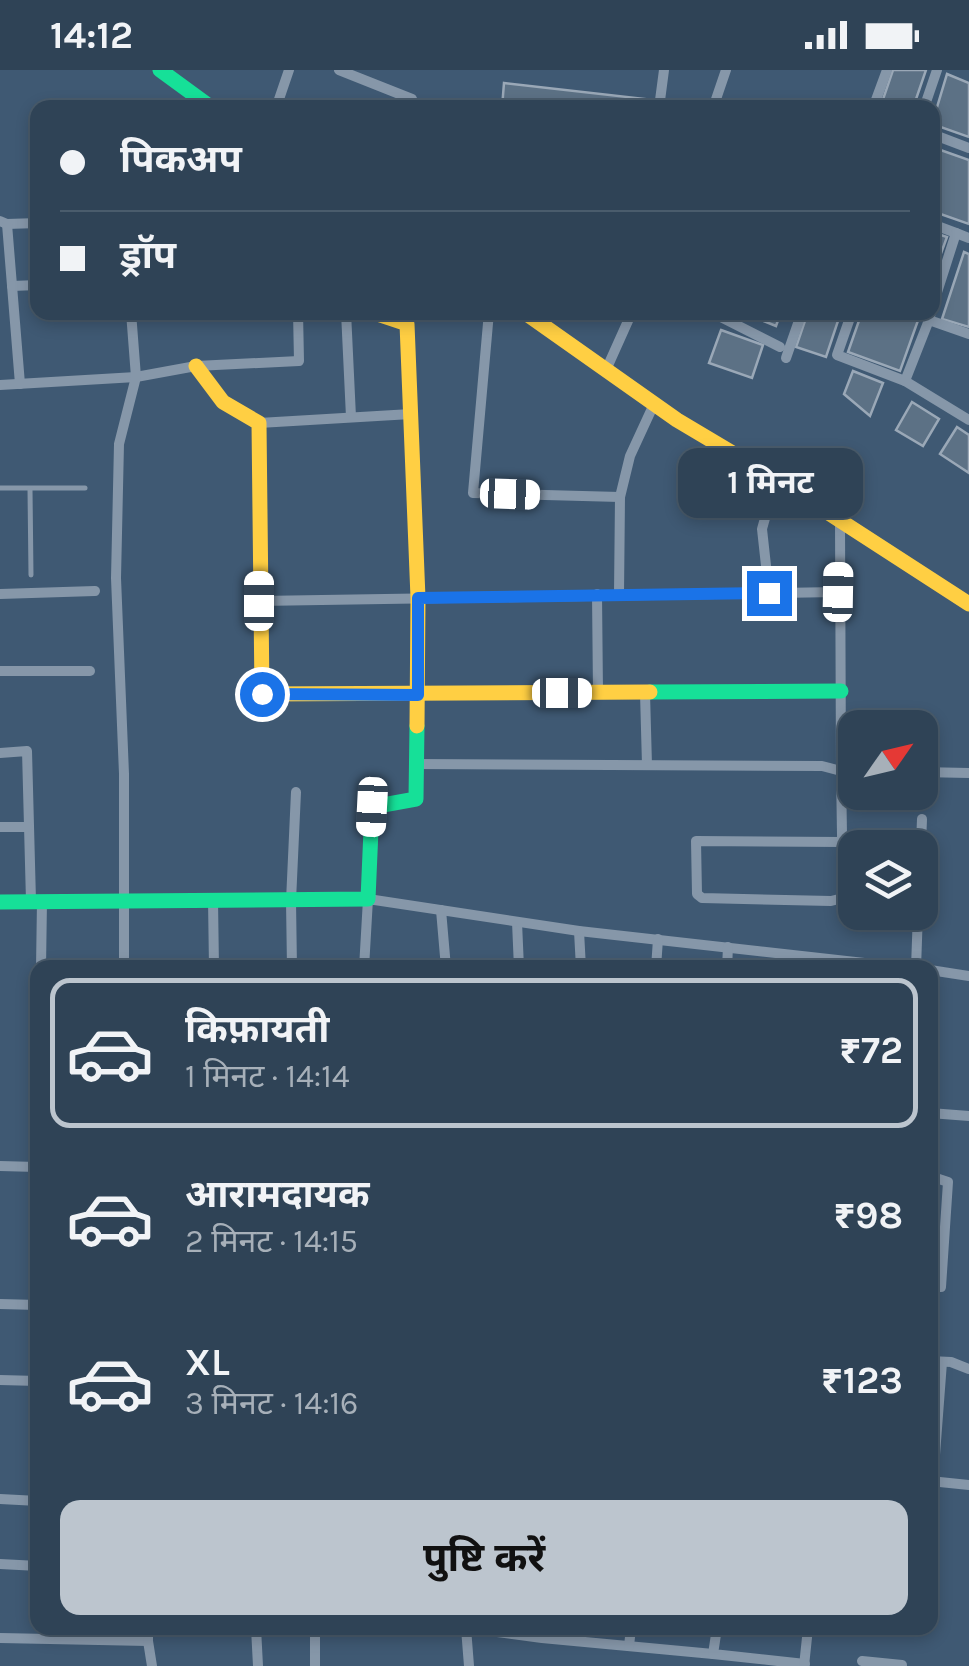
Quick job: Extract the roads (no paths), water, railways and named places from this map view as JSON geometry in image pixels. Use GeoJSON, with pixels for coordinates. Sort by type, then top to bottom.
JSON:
{"type":"FeatureCollection","features":[{"type":"Feature","properties":{"kind":"street"},"geometry":{"type":"LineString","coordinates":[[160,70],[201,100]]}},
{"type":"Feature","properties":{"kind":"street"},"geometry":{"type":"LineString","coordinates":[[279,100],[289,70]]}},
{"type":"Feature","properties":{"kind":"street"},"geometry":{"type":"LineString","coordinates":[[339,70],[412,100]]}},
{"type":"Feature","properties":{"kind":"street"},"geometry":{"type":"LineString","coordinates":[[660,100],[664,70]]}},
{"type":"Feature","properties":{"kind":"street"},"geometry":{"type":"LineString","coordinates":[[715,100],[726,70]]}},
{"type":"Feature","properties":{"kind":"street"},"geometry":{"type":"LineString","coordinates":[[876,100],[887,70]]}},
{"type":"Feature","properties":{"kind":"street"},"geometry":{"type":"LineString","coordinates":[[927,100],[938,70]]}},
{"type":"Feature","properties":{"kind":"street"},"geometry":{"type":"LineString","coordinates":[[940,137],[969,148]]}},
{"type":"Feature","properties":{"kind":"street"},"geometry":{"type":"LineString","coordinates":[[20,384],[4,223],[30,224]]}},
{"type":"Feature","properties":{"kind":"street"},"geometry":{"type":"LineString","coordinates":[[940,227],[969,238]]}},
{"type":"Feature","properties":{"kind":"street"},"geometry":{"type":"LineString","coordinates":[[940,284],[956,233]]}},
{"type":"Feature","properties":{"kind":"street"},"geometry":{"type":"LineString","coordinates":[[12,286],[30,285]]}},
{"type":"Feature","properties":{"kind":"street"},"geometry":{"type":"LineString","coordinates":[[940,318],[969,334]]}},
{"type":"Feature","properties":{"kind":"street"},"geometry":{"type":"LineString","coordinates":[[124,960],[124,774],[116,578],[119,444],[136,377],[132,320]]}},
{"type":"Feature","properties":{"kind":"street"},"geometry":{"type":"LineString","coordinates":[[0,384],[136,377],[196,366],[300,361],[298,320]]}},
{"type":"Feature","properties":{"kind":"street"},"geometry":{"type":"LineString","coordinates":[[346,320],[351,417]]}},
{"type":"Feature","properties":{"kind":"street"},"geometry":{"type":"LineString","coordinates":[[364,960],[372,807],[416,799],[418,598],[411,414],[407,324],[395,320]]}},
{"type":"Feature","properties":{"kind":"street"},"geometry":{"type":"LineString","coordinates":[[489,320],[472,493],[620,496]]}},
{"type":"Feature","properties":{"kind":"street"},"geometry":{"type":"LineString","coordinates":[[535,320],[654,404],[969,604]]}},
{"type":"Feature","properties":{"kind":"street"},"geometry":{"type":"LineString","coordinates":[[606,370],[628,320]]}},
{"type":"Feature","properties":{"kind":"street"},"geometry":{"type":"LineString","coordinates":[[727,320],[780,347]]}},
{"type":"Feature","properties":{"kind":"street"},"geometry":{"type":"LineString","coordinates":[[786,358],[799,320]]}},
{"type":"Feature","properties":{"kind":"street"},"geometry":{"type":"LineString","coordinates":[[849,320],[836,355],[906,382],[969,420]]}},
{"type":"Feature","properties":{"kind":"street"},"geometry":{"type":"LineString","coordinates":[[906,382],[928,320]]}},
{"type":"Feature","properties":{"kind":"street"},"geometry":{"type":"LineString","coordinates":[[196,366],[223,402],[260,423],[411,414]]}},
{"type":"Feature","properties":{"kind":"street"},"geometry":{"type":"LineString","coordinates":[[620,594],[620,496],[630,456],[654,404]]}},
{"type":"Feature","properties":{"kind":"street"},"geometry":{"type":"LineString","coordinates":[[260,423],[262,694],[841,691]]}},
{"type":"Feature","properties":{"kind":"street"},"geometry":{"type":"LineString","coordinates":[[769,593],[762,529],[776,479]]}},
{"type":"Feature","properties":{"kind":"street"},"geometry":{"type":"LineString","coordinates":[[840,522],[841,710]]}},
{"type":"Feature","properties":{"kind":"street"},"geometry":{"type":"LineString","coordinates":[[0,594],[95,591]]}},
{"type":"Feature","properties":{"kind":"street"},"geometry":{"type":"LineString","coordinates":[[259,601],[838,592]]}},
{"type":"Feature","properties":{"kind":"street"},"geometry":{"type":"LineString","coordinates":[[597,594],[598,693]]}},
{"type":"Feature","properties":{"kind":"street"},"geometry":{"type":"LineString","coordinates":[[0,671],[90,671]]}},
{"type":"Feature","properties":{"kind":"street"},"geometry":{"type":"LineString","coordinates":[[645,693],[647,765]]}},
{"type":"Feature","properties":{"kind":"street"},"geometry":{"type":"LineString","coordinates":[[0,753],[28,751],[28,826],[41,960]]}},
{"type":"Feature","properties":{"kind":"street"},"geometry":{"type":"LineString","coordinates":[[414,764],[822,766],[838,770]]}},
{"type":"Feature","properties":{"kind":"street"},"geometry":{"type":"LineString","coordinates":[[938,772],[969,772]]}},
{"type":"Feature","properties":{"kind":"street"},"geometry":{"type":"LineString","coordinates":[[292,960],[296,792]]}},
{"type":"Feature","properties":{"kind":"street"},"geometry":{"type":"LineString","coordinates":[[922,820],[922,830]]}},
{"type":"Feature","properties":{"kind":"street"},"geometry":{"type":"LineString","coordinates":[[0,826],[28,826]]}},
{"type":"Feature","properties":{"kind":"street"},"geometry":{"type":"LineString","coordinates":[[696,841],[843,842],[843,898],[702,898],[697,894],[696,841]]}},
{"type":"Feature","properties":{"kind":"street"},"geometry":{"type":"LineString","coordinates":[[213,900],[214,960]]}},
{"type":"Feature","properties":{"kind":"street"},"geometry":{"type":"LineString","coordinates":[[0,902],[368,900],[579,931],[822,960]]}},
{"type":"Feature","properties":{"kind":"street"},"geometry":{"type":"LineString","coordinates":[[441,910],[445,960]]}},
{"type":"Feature","properties":{"kind":"street"},"geometry":{"type":"LineString","coordinates":[[516,922],[518,960]]}},
{"type":"Feature","properties":{"kind":"street"},"geometry":{"type":"LineString","coordinates":[[914,960],[916,930]]}},
{"type":"Feature","properties":{"kind":"street"},"geometry":{"type":"LineString","coordinates":[[579,931],[581,960]]}},
{"type":"Feature","properties":{"kind":"street"},"geometry":{"type":"LineString","coordinates":[[657,960],[658,940]]}},
{"type":"Feature","properties":{"kind":"street"},"geometry":{"type":"LineString","coordinates":[[727,960],[728,948]]}},
{"type":"Feature","properties":{"kind":"street"},"geometry":{"type":"LineString","coordinates":[[938,971],[969,976]]}},
{"type":"Feature","properties":{"kind":"street"},"geometry":{"type":"LineString","coordinates":[[938,1113],[969,1116]]}},
{"type":"Feature","properties":{"kind":"street"},"geometry":{"type":"LineString","coordinates":[[0,1166],[30,1164]]}},
{"type":"Feature","properties":{"kind":"street"},"geometry":{"type":"LineString","coordinates":[[938,1179],[948,1182],[938,1287]]}},
{"type":"Feature","properties":{"kind":"street"},"geometry":{"type":"LineString","coordinates":[[0,1304],[30,1304]]}},
{"type":"Feature","properties":{"kind":"street"},"geometry":{"type":"LineString","coordinates":[[938,1362],[969,1369]]}},
{"type":"Feature","properties":{"kind":"street"},"geometry":{"type":"LineString","coordinates":[[0,1380],[30,1381]]}},
{"type":"Feature","properties":{"kind":"street"},"geometry":{"type":"LineString","coordinates":[[938,1482],[969,1485]]}},
{"type":"Feature","properties":{"kind":"street"},"geometry":{"type":"LineString","coordinates":[[0,1499],[30,1501]]}},
{"type":"Feature","properties":{"kind":"street"},"geometry":{"type":"LineString","coordinates":[[0,1564],[30,1566]]}},
{"type":"Feature","properties":{"kind":"street"},"geometry":{"type":"LineString","coordinates":[[148,1635],[152,1666]]}},
{"type":"Feature","properties":{"kind":"street"},"geometry":{"type":"LineString","coordinates":[[256,1635],[258,1666]]}},
{"type":"Feature","properties":{"kind":"street"},"geometry":{"type":"LineString","coordinates":[[315,1635],[315,1666]]}},
{"type":"Feature","properties":{"kind":"street"},"geometry":{"type":"LineString","coordinates":[[467,1635],[469,1666]]}},
{"type":"Feature","properties":{"kind":"street"},"geometry":{"type":"LineString","coordinates":[[555,1635],[804,1665],[807,1635]]}},
{"type":"Feature","properties":{"kind":"street"},"geometry":{"type":"LineString","coordinates":[[629,1646],[630,1635]]}},
{"type":"Feature","properties":{"kind":"street"},"geometry":{"type":"LineString","coordinates":[[713,1654],[716,1635]]}},
{"type":"Feature","properties":{"kind":"street"},"geometry":{"type":"LineString","coordinates":[[0,1638],[148,1642]]}},
{"type":"Feature","properties":{"kind":"street"},"geometry":{"type":"LineString","coordinates":[[862,1661],[912,1666]]}},
{"type":"Feature","properties":{"kind":"lane"},"geometry":{"type":"LineString","coordinates":[[0,488],[84,488]]}},
{"type":"Feature","properties":{"kind":"lane"},"geometry":{"type":"LineString","coordinates":[[30,488],[30,574]]}}]}
